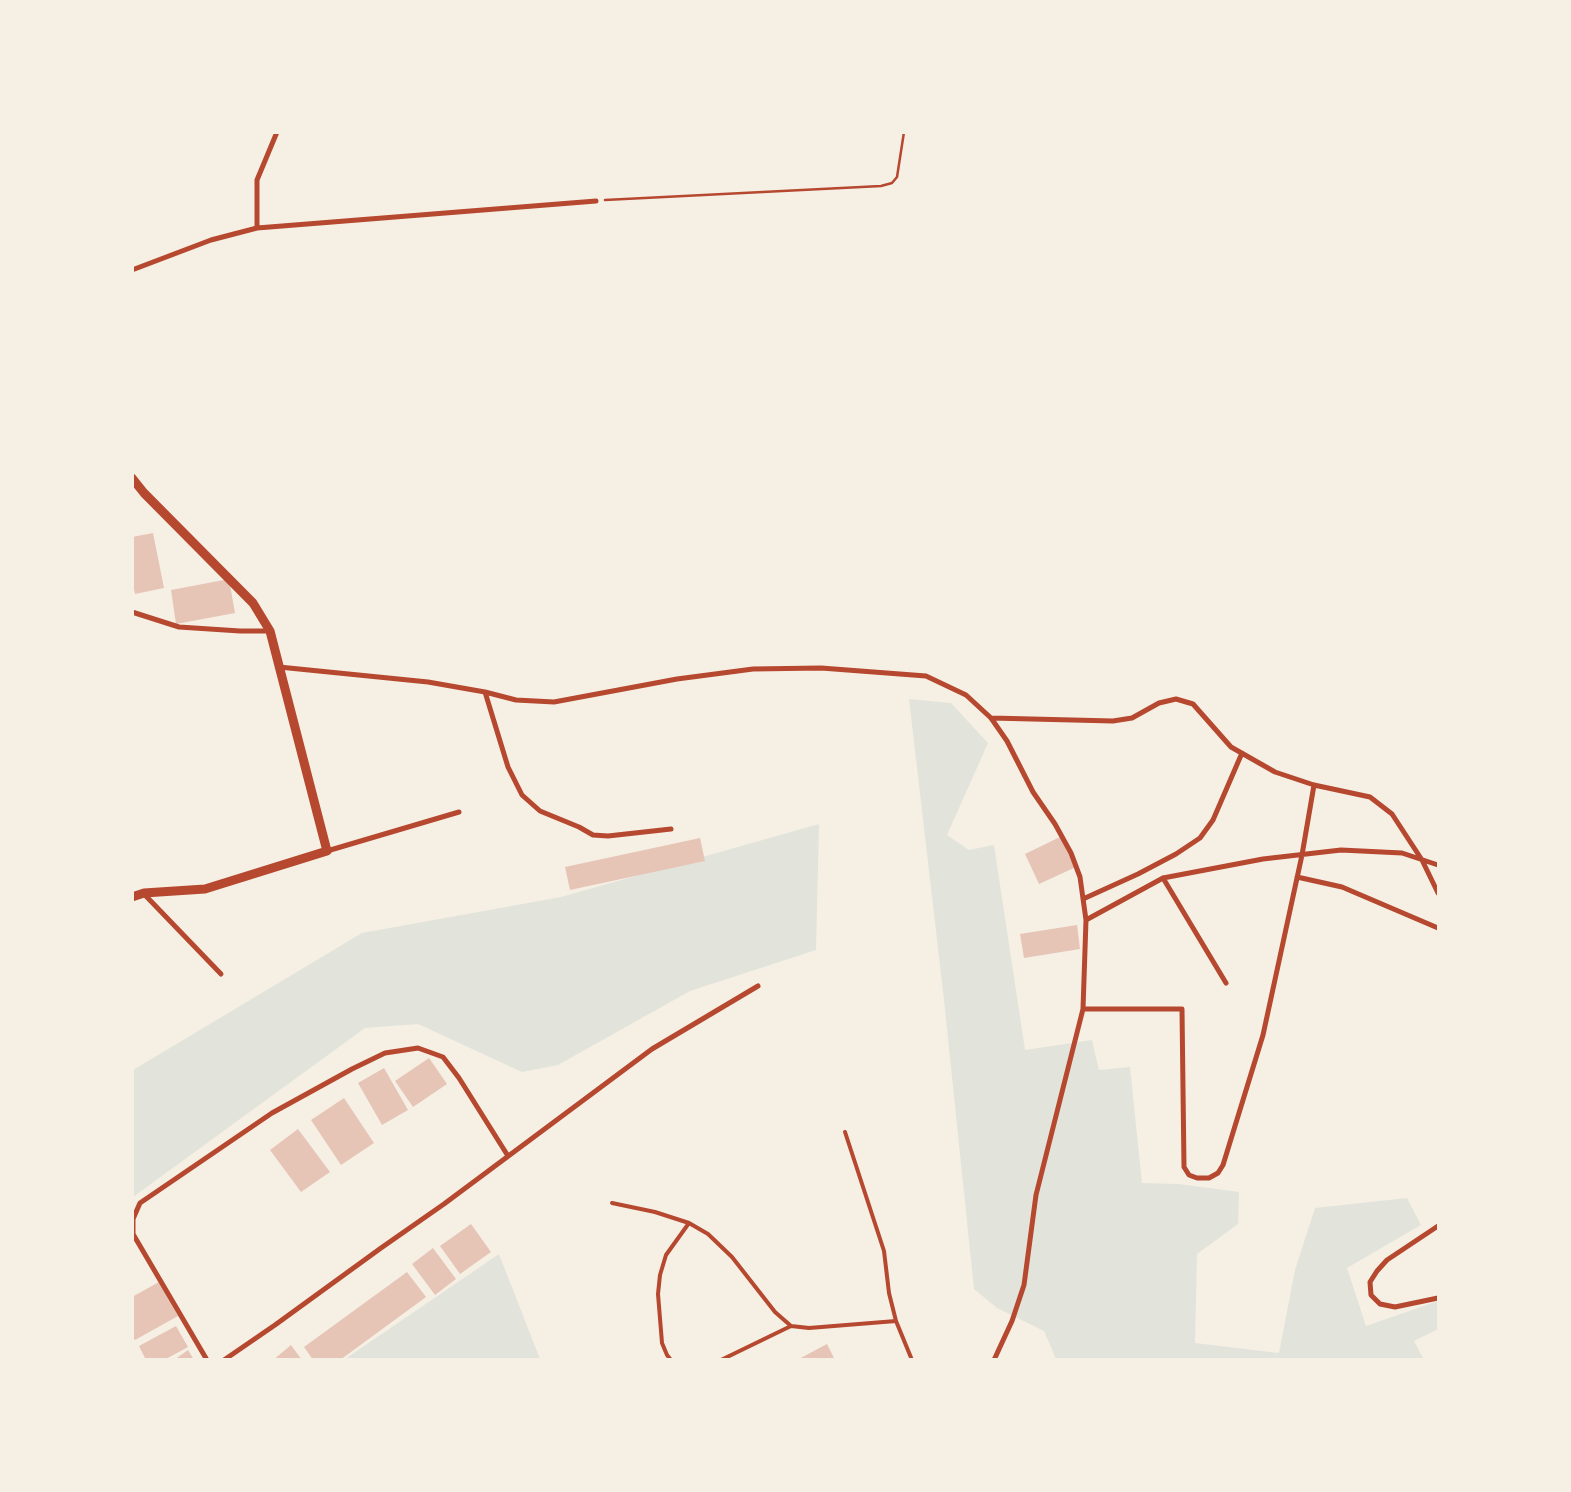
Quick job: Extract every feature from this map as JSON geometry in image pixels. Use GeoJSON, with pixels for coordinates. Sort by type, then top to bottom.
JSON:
{"type":"FeatureCollection","features":[{"type":"Feature","properties":{"kind":"street"},"geometry":{"type":"LineString","coordinates":[[257,228],[257,180],[277,132]]}},
{"type":"Feature","properties":{"kind":"street"},"geometry":{"type":"LineString","coordinates":[[132,270],[211,240],[257,228],[596,201]]}},
{"type":"Feature","properties":{"kind":"street"},"geometry":{"type":"LineString","coordinates":[[132,478],[144,493],[253,603],[270,631],[278,668],[327,851]]}},
{"type":"Feature","properties":{"kind":"street"},"geometry":{"type":"LineString","coordinates":[[132,612],[179,627],[240,632],[270,631]]}},
{"type":"Feature","properties":{"kind":"street"},"geometry":{"type":"LineString","coordinates":[[278,668],[428,682],[485,692],[516,700],[554,702],[677,679],[753,670],[821,668],[926,676],[966,695],[991,718],[1007,741],[1033,792],[1056,824],[1071,853],[1080,877],[1086,920],[1083,1009],[1036,1194],[1024,1285],[1012,1321],[994,1360]]}},
{"type":"Feature","properties":{"kind":"street"},"geometry":{"type":"LineString","coordinates":[[485,692],[508,767],[522,795],[540,811],[579,827],[593,835],[608,836],[671,829]]}},
{"type":"Feature","properties":{"kind":"street"},"geometry":{"type":"LineString","coordinates":[[991,718],[1114,721],[1132,718],[1159,703],[1176,699],[1192,704],[1232,747],[1275,772],[1314,785],[1370,797],[1392,814],[1422,860],[1438,894]]}},
{"type":"Feature","properties":{"kind":"street"},"geometry":{"type":"LineString","coordinates":[[1083,899],[1146,870],[1176,854],[1200,838],[1213,820],[1242,753]]}},
{"type":"Feature","properties":{"kind":"street"},"geometry":{"type":"LineString","coordinates":[[1083,1009],[1182,1009],[1184,1167],[1189,1175],[1197,1178],[1209,1178],[1218,1173],[1223,1165],[1262,1035],[1302,854],[1314,785]]}},
{"type":"Feature","properties":{"kind":"street"},"geometry":{"type":"LineString","coordinates":[[132,897],[144,893],[204,889],[459,812]]}},
{"type":"Feature","properties":{"kind":"street"},"geometry":{"type":"LineString","coordinates":[[1086,920],[1163,878],[1263,859],[1341,850],[1402,853],[1438,865]]}},
{"type":"Feature","properties":{"kind":"street"},"geometry":{"type":"LineString","coordinates":[[1163,878],[1226,983]]}},
{"type":"Feature","properties":{"kind":"street"},"geometry":{"type":"LineString","coordinates":[[1297,878],[1342,887],[1438,928]]}},
{"type":"Feature","properties":{"kind":"street"},"geometry":{"type":"LineString","coordinates":[[144,893],[221,974]]}},
{"type":"Feature","properties":{"kind":"street"},"geometry":{"type":"LineString","coordinates":[[224,1360],[508,1156],[652,1049],[758,986]]}},
{"type":"Feature","properties":{"kind":"street"},"geometry":{"type":"LineString","coordinates":[[207,1360],[133,1234],[133,1219],[140,1203],[272,1113],[385,1053],[418,1048],[443,1057],[459,1078],[508,1156]]}},
{"type":"Feature","properties":{"kind":"street"},"geometry":{"type":"LineString","coordinates":[[1438,1226],[1387,1260],[1370,1282],[1371,1295],[1380,1304],[1395,1306],[1438,1298]]}},
{"type":"Feature","properties":{"kind":"lane"},"geometry":{"type":"LineString","coordinates":[[845,1132],[884,1251],[889,1293],[896,1321],[912,1360]]}},
{"type":"Feature","properties":{"kind":"lane"},"geometry":{"type":"LineString","coordinates":[[612,1202],[656,1212],[689,1223],[708,1234],[732,1257],[775,1312],[791,1326]]}},
{"type":"Feature","properties":{"kind":"lane"},"geometry":{"type":"LineString","coordinates":[[671,1360],[667,1356],[662,1343],[658,1294],[660,1275],[666,1255],[689,1223]]}},
{"type":"Feature","properties":{"kind":"lane"},"geometry":{"type":"LineString","coordinates":[[721,1360],[791,1326],[809,1328],[896,1321]]}},
{"type":"Feature","properties":{"kind":"path"},"geometry":{"type":"LineString","coordinates":[[596,201],[882,186],[892,183],[897,177],[904,132]]}},
{"type":"Feature","properties":{"kind":"shaded area"},"geometry":{"type":"Polygon","coordinates":[[[909,699],[951,703],[988,743],[947,835],[969,850],[994,845],[1025,1050],[1092,1040],[1099,1070],[1130,1067],[1142,1183],[1179,1184],[1239,1192],[1238,1224],[1197,1254],[1195,1343],[1279,1353],[1295,1270],[1315,1208],[1407,1198],[1421,1225],[1347,1268],[1366,1326],[1438,1301],[1438,1329],[1414,1341],[1423,1358],[1056,1359],[1044,1331],[997,1308],[974,1289],[944,1000],[909,699]]]}},
{"type":"Feature","properties":{"kind":"shaded area"},"geometry":{"type":"Polygon","coordinates":[[[819,824],[816,950],[690,991],[558,1065],[522,1072],[418,1024],[365,1028],[133,1197],[133,1070],[362,933],[561,897],[819,824]]]}},
{"type":"Feature","properties":{"kind":"shaded area"},"geometry":{"type":"Polygon","coordinates":[[[499,1254],[540,1359],[345,1359],[499,1254]]]}},
{"type":"Feature","properties":{"kind":"building"},"geometry":{"type":"Polygon","coordinates":[[[153,533],[164,588],[135,594],[132,579],[132,537],[153,533]]]}},
{"type":"Feature","properties":{"kind":"building"},"geometry":{"type":"Polygon","coordinates":[[[229,579],[235,613],[176,624],[171,590],[229,579]]]}},
{"type":"Feature","properties":{"kind":"building"},"geometry":{"type":"Polygon","coordinates":[[[1062,836],[1076,867],[1039,884],[1025,854],[1062,836]]]}},
{"type":"Feature","properties":{"kind":"building"},"geometry":{"type":"Polygon","coordinates":[[[700,838],[705,861],[570,890],[565,867],[700,838]]]}},
{"type":"Feature","properties":{"kind":"building"},"geometry":{"type":"Polygon","coordinates":[[[1077,925],[1080,949],[1024,958],[1020,934],[1077,925]]]}},
{"type":"Feature","properties":{"kind":"building"},"geometry":{"type":"Polygon","coordinates":[[[429,1058],[447,1084],[413,1107],[395,1081],[429,1058]]]}},
{"type":"Feature","properties":{"kind":"building"},"geometry":{"type":"Polygon","coordinates":[[[384,1068],[408,1110],[382,1125],[358,1083],[384,1068]]]}},
{"type":"Feature","properties":{"kind":"building"},"geometry":{"type":"Polygon","coordinates":[[[344,1098],[374,1143],[341,1165],[311,1120],[344,1098]]]}},
{"type":"Feature","properties":{"kind":"building"},"geometry":{"type":"Polygon","coordinates":[[[298,1129],[330,1172],[301,1192],[270,1150],[298,1129]]]}},
{"type":"Feature","properties":{"kind":"building"},"geometry":{"type":"Polygon","coordinates":[[[471,1224],[491,1252],[460,1274],[440,1246],[471,1224]]]}},
{"type":"Feature","properties":{"kind":"building"},"geometry":{"type":"Polygon","coordinates":[[[433,1248],[456,1279],[435,1295],[412,1264],[433,1248]]]}},
{"type":"Feature","properties":{"kind":"building"},"geometry":{"type":"Polygon","coordinates":[[[407,1272],[426,1297],[340,1360],[313,1360],[304,1347],[407,1272]]]}},
{"type":"Feature","properties":{"kind":"building"},"geometry":{"type":"Polygon","coordinates":[[[159,1282],[178,1316],[135,1340],[132,1336],[132,1297],[159,1282]]]}},
{"type":"Feature","properties":{"kind":"building"},"geometry":{"type":"Polygon","coordinates":[[[176,1326],[188,1347],[164,1360],[146,1360],[139,1346],[176,1326]]]}},
{"type":"Feature","properties":{"kind":"building"},"geometry":{"type":"Polygon","coordinates":[[[827,1344],[835,1360],[797,1360],[827,1344]]]}},
{"type":"Feature","properties":{"kind":"building"},"geometry":{"type":"Polygon","coordinates":[[[291,1345],[302,1360],[273,1360],[291,1345]]]}},
{"type":"Feature","properties":{"kind":"building"},"geometry":{"type":"Polygon","coordinates":[[[188,1350],[194,1360],[174,1360],[188,1350]]]}}]}
